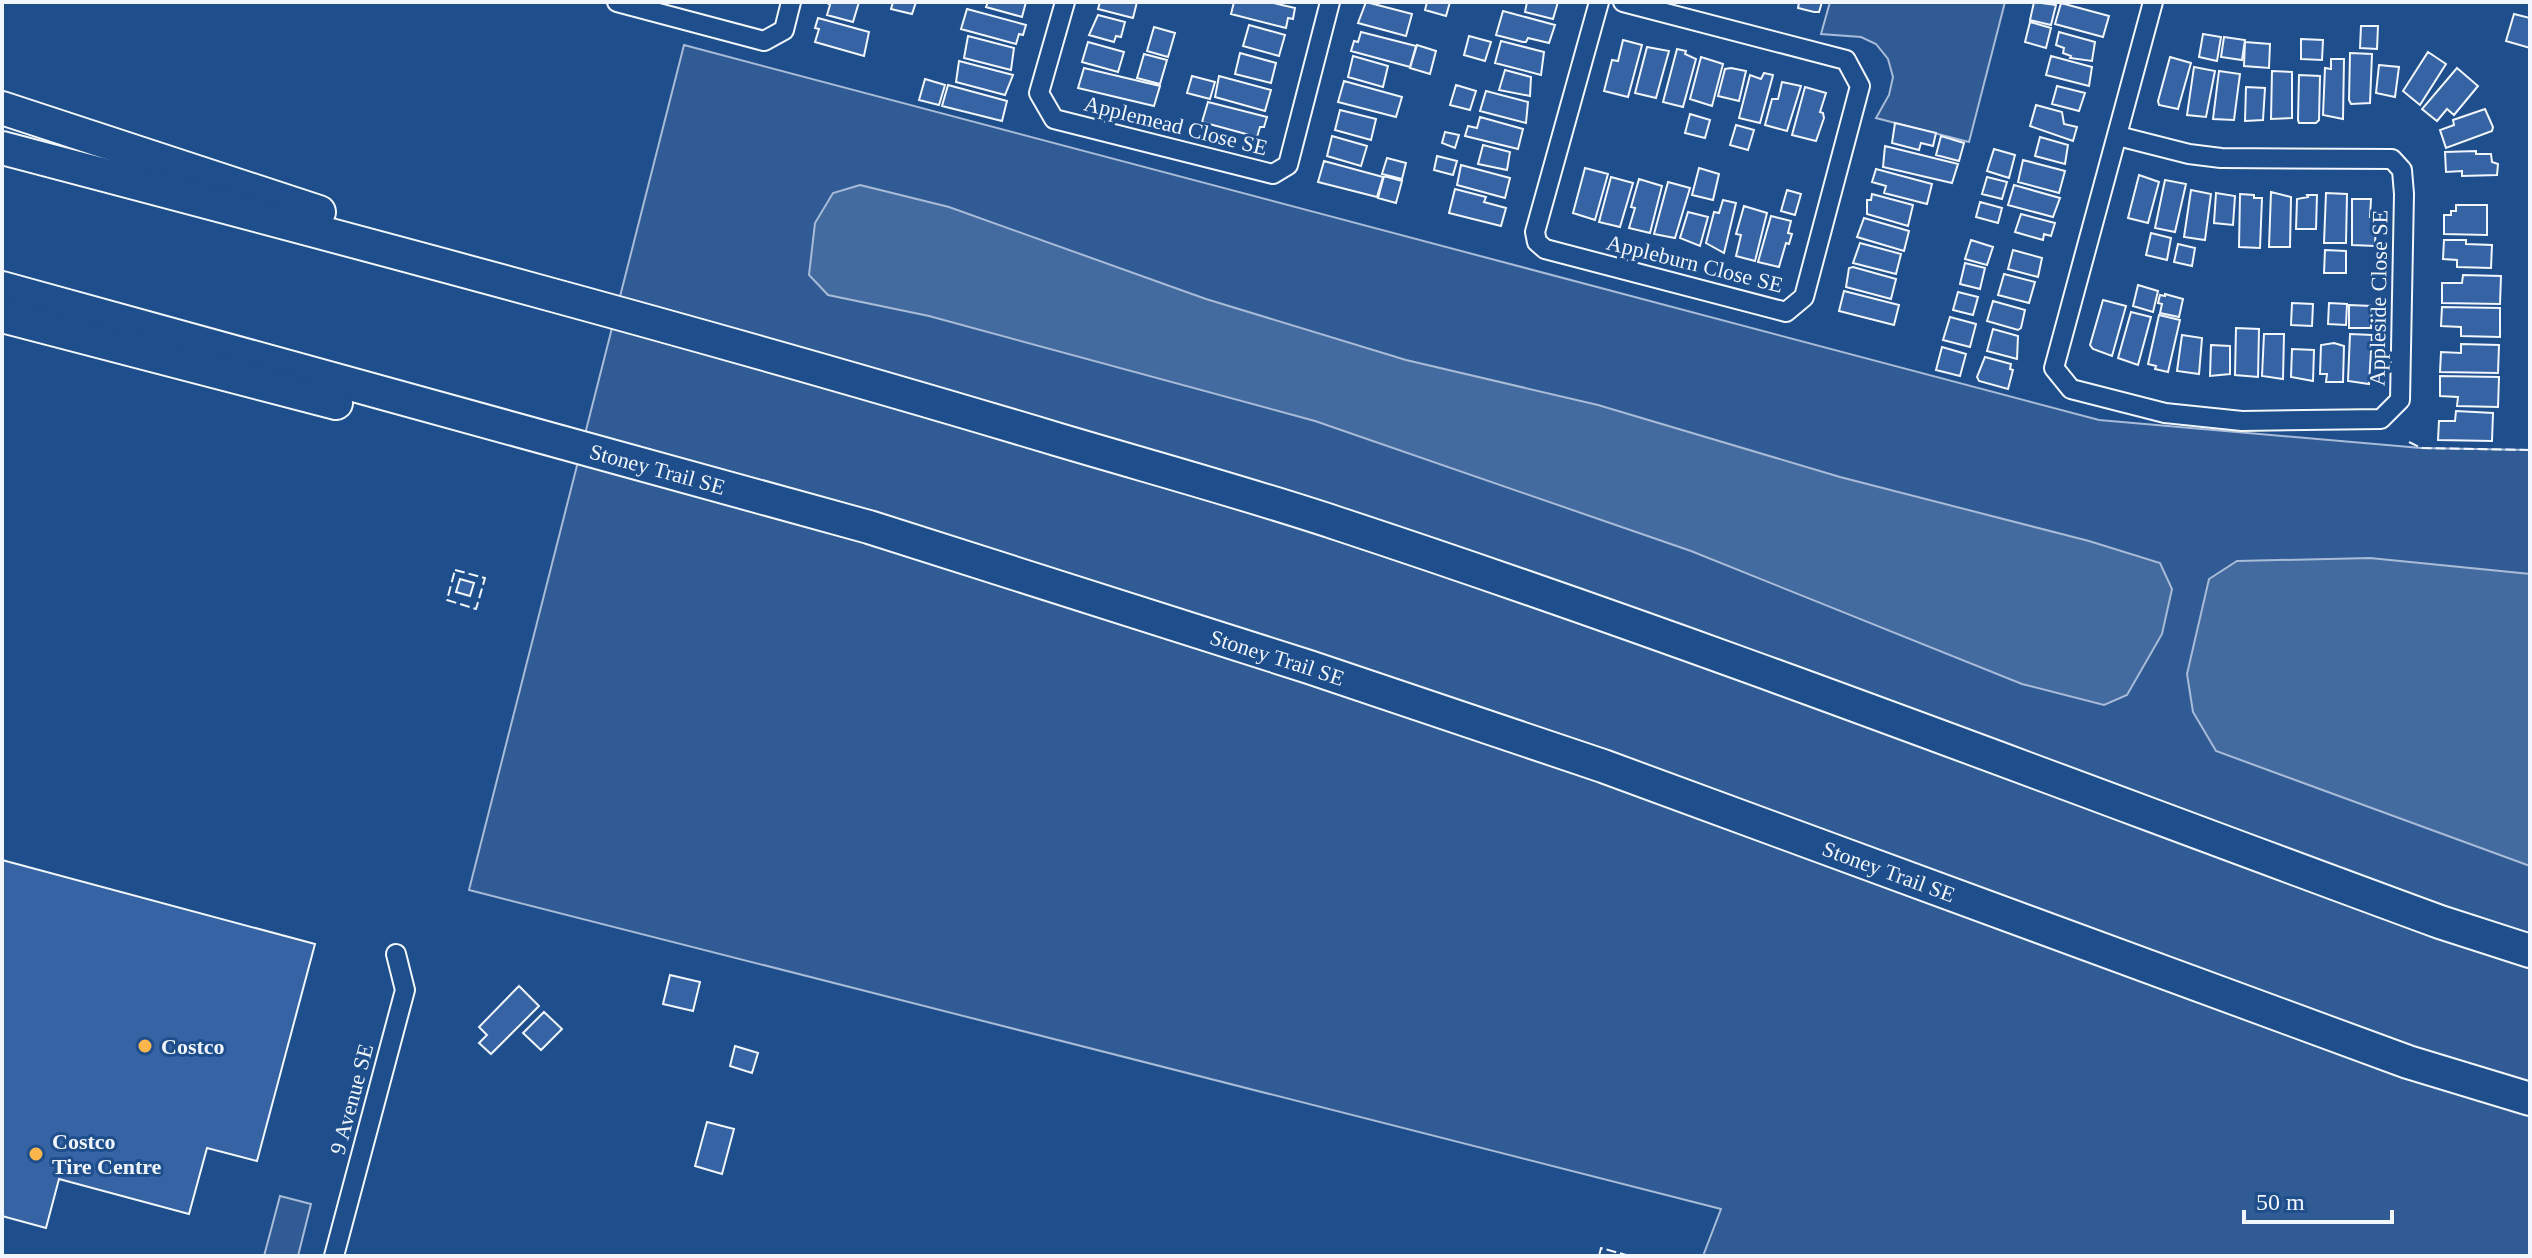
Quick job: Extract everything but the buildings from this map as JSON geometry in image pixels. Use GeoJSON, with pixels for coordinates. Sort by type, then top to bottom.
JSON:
{"type":"FeatureCollection","features":[{"type":"Feature","properties":{"kind":"highway"},"geometry":{"type":"LineString","coordinates":[[2,108],[315,210],[393,251]]}},
{"type":"Feature","properties":{"kind":"highway"},"geometry":{"type":"LineString","coordinates":[[2,148],[393,251],[893,390],[1336,523],[1645,630],[2425,916],[2530,951]]}},
{"type":"Feature","properties":{"kind":"highway","name":"Stoney Trail SE"},"geometry":{"type":"LineString","coordinates":[[2,288],[869,527],[1323,671],[1603,766],[2408,1062],[2530,1099]]}},
{"type":"Feature","properties":{"kind":"highway"},"geometry":{"type":"LineString","coordinates":[[2,316],[589,468],[634,464]]}},
{"type":"Feature","properties":{"kind":"street"},"geometry":{"type":"LineString","coordinates":[[617,2],[764,41],[784,30],[791,2]]}},
{"type":"Feature","properties":{"kind":"street","name":"Applemead Close SE"},"geometry":{"type":"LineString","coordinates":[[1065,2],[1039,93],[1054,119],[1273,174],[1288,165],[1330,2]]}},
{"type":"Feature","properties":{"kind":"street","name":"Appleburn Close SE"},"geometry":{"type":"LineString","coordinates":[[1599,2],[1535,232],[1537,242],[1545,249],[1786,312],[1804,297],[1860,86],[1846,60],[1623,2]]}},
{"type":"Feature","properties":{"kind":"street","name":"Appleside Close SE"},"geometry":{"type":"LineString","coordinates":[[2118,136],[2189,154],[2221,158],[2392,159],[2402,170],[2404,194],[2400,400],[2381,419],[2242,421],[2165,413],[2071,389],[2054,368],[2153,2]]}},
{"type":"Feature","properties":{"kind":"street","name":"9 Avenue SE"},"geometry":{"type":"LineString","coordinates":[[334,1256],[405,990],[396,954]]}},
{"type":"Feature","properties":{"kind":"shaded area"},"geometry":{"type":"Polygon","coordinates":[[[1830,2],[2005,2],[1969,142],[1876,118],[1889,95],[1893,77],[1888,59],[1876,44],[1861,37],[1821,34],[1830,2]]]}},
{"type":"Feature","properties":{"kind":"shaded area"},"geometry":{"type":"Polygon","coordinates":[[[684,45],[2099,420],[2421,448],[2530,450],[2530,1256],[1703,1256],[1721,1209],[469,890],[684,45]]]}},
{"type":"Feature","properties":{"kind":"shaded area"},"geometry":{"type":"Polygon","coordinates":[[[860,185],[949,207],[1206,299],[1406,360],[1598,405],[1840,477],[2089,541],[2160,563],[2172,589],[2162,634],[2127,695],[2104,705],[2022,684],[1691,551],[1315,421],[929,316],[828,295],[809,275],[815,223],[833,193],[860,185]]]}},
{"type":"Feature","properties":{"kind":"shaded area"},"geometry":{"type":"Polygon","coordinates":[[[2370,558],[2530,574],[2530,866],[2216,751],[2193,712],[2187,674],[2209,579],[2237,561],[2370,558]]]}},
{"type":"Feature","properties":{"kind":"shaded area"},"geometry":{"type":"Polygon","coordinates":[[[280,1196],[311,1204],[298,1256],[264,1256],[280,1196]]]}},
{"type":"Feature","properties":{"kind":"fence"},"geometry":{"type":"LineString","coordinates":[[2409,442],[2421,448],[2530,450]]}},
{"type":"Feature","properties":{"kind":"fence"},"geometry":{"type":"LineString","coordinates":[[455,570],[485,578],[476,609],[447,600],[455,570]]}},
{"type":"Feature","properties":{"kind":"fence"},"geometry":{"type":"LineString","coordinates":[[1599,1256],[1601,1248],[1630,1256]]}},
{"type":"Feature","properties":{"kind":"place","name":"Costco"},"geometry":{"type":"Point","coordinates":[145,1046]}},
{"type":"Feature","properties":{"kind":"place","name":"Costco Tire Centre"},"geometry":{"type":"Point","coordinates":[36,1154]}}]}
